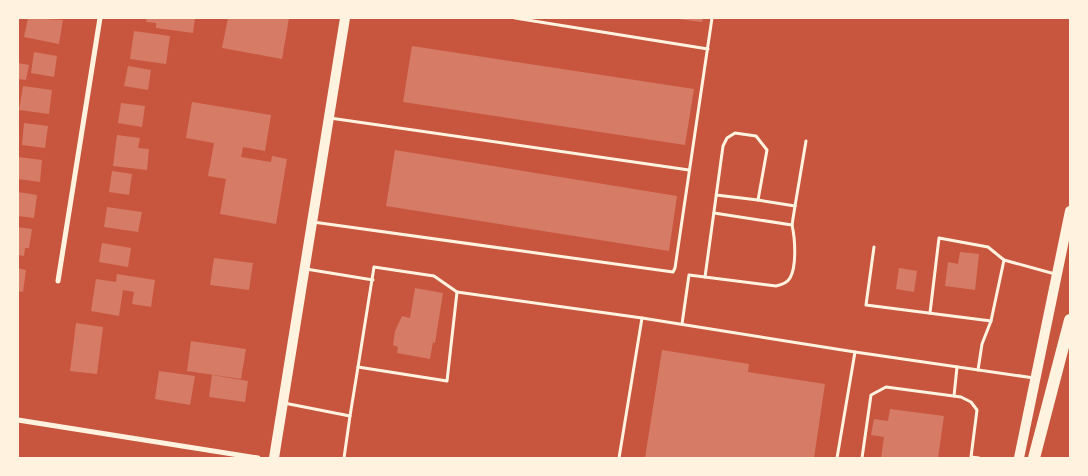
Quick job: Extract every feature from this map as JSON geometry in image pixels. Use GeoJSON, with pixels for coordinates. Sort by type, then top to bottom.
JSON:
{"type":"FeatureCollection","features":[{"type":"Feature","properties":{"kind":"highway"},"geometry":{"type":"LineString","coordinates":[[1034,458],[1070,320]]}},
{"type":"Feature","properties":{"kind":"main road"},"geometry":{"type":"LineString","coordinates":[[274,458],[345,18]]}},
{"type":"Feature","properties":{"kind":"main road"},"geometry":{"type":"LineString","coordinates":[[1019,458],[1070,211]]}},
{"type":"Feature","properties":{"kind":"street"},"geometry":{"type":"LineString","coordinates":[[58,281],[100,18]]}},
{"type":"Feature","properties":{"kind":"street"},"geometry":{"type":"LineString","coordinates":[[18,420],[258,458]]}},
{"type":"Feature","properties":{"kind":"lane"},"geometry":{"type":"LineString","coordinates":[[515,18],[708,49]]}},
{"type":"Feature","properties":{"kind":"lane"},"geometry":{"type":"LineString","coordinates":[[312,222],[669,273],[675,268],[712,18]]}},
{"type":"Feature","properties":{"kind":"lane"},"geometry":{"type":"LineString","coordinates":[[329,118],[689,170]]}},
{"type":"Feature","properties":{"kind":"lane"},"geometry":{"type":"LineString","coordinates":[[705,277],[723,146],[727,138],[734,133],[756,136],[766,150],[758,200]]}},
{"type":"Feature","properties":{"kind":"lane"},"geometry":{"type":"LineString","coordinates":[[682,324],[689,275],[776,286],[784,283],[790,277],[796,239],[792,225],[806,141]]}},
{"type":"Feature","properties":{"kind":"lane"},"geometry":{"type":"LineString","coordinates":[[716,195],[795,206]]}},
{"type":"Feature","properties":{"kind":"lane"},"geometry":{"type":"LineString","coordinates":[[714,213],[792,225]]}},
{"type":"Feature","properties":{"kind":"lane"},"geometry":{"type":"LineString","coordinates":[[930,313],[939,238],[988,247],[1004,260],[1056,274]]}},
{"type":"Feature","properties":{"kind":"lane"},"geometry":{"type":"LineString","coordinates":[[874,247],[866,305],[991,321]]}},
{"type":"Feature","properties":{"kind":"lane"},"geometry":{"type":"LineString","coordinates":[[978,370],[982,344],[991,321],[1004,260]]}},
{"type":"Feature","properties":{"kind":"lane"},"geometry":{"type":"LineString","coordinates":[[344,458],[374,267],[434,276],[457,292],[642,318],[1035,378]]}},
{"type":"Feature","properties":{"kind":"lane"},"geometry":{"type":"LineString","coordinates":[[305,269],[373,280]]}},
{"type":"Feature","properties":{"kind":"lane"},"geometry":{"type":"LineString","coordinates":[[358,367],[447,381],[457,292]]}},
{"type":"Feature","properties":{"kind":"lane"},"geometry":{"type":"LineString","coordinates":[[619,458],[642,318]]}},
{"type":"Feature","properties":{"kind":"lane"},"geometry":{"type":"LineString","coordinates":[[837,458],[855,352]]}},
{"type":"Feature","properties":{"kind":"lane"},"geometry":{"type":"LineString","coordinates":[[954,396],[957,367]]}},
{"type":"Feature","properties":{"kind":"lane"},"geometry":{"type":"LineString","coordinates":[[862,458],[871,395],[886,387],[954,396],[971,402],[977,410],[971,458],[978,458]]}},
{"type":"Feature","properties":{"kind":"lane"},"geometry":{"type":"LineString","coordinates":[[283,403],[350,416]]}},
{"type":"Feature","properties":{"kind":"building"},"geometry":{"type":"Polygon","coordinates":[[[28,18],[63,20],[59,44],[24,37],[28,18]]]}},
{"type":"Feature","properties":{"kind":"building"},"geometry":{"type":"Polygon","coordinates":[[[147,18],[195,18],[193,33],[156,28],[156,23],[146,22],[147,18]]]}},
{"type":"Feature","properties":{"kind":"building"},"geometry":{"type":"Polygon","coordinates":[[[228,18],[289,18],[282,59],[222,48],[228,18]]]}},
{"type":"Feature","properties":{"kind":"building"},"geometry":{"type":"Polygon","coordinates":[[[678,18],[703,18],[702,22],[678,18]]]}},
{"type":"Feature","properties":{"kind":"building"},"geometry":{"type":"Polygon","coordinates":[[[134,31],[170,36],[166,64],[130,59],[134,31]]]}},
{"type":"Feature","properties":{"kind":"building"},"geometry":{"type":"Polygon","coordinates":[[[412,46],[694,89],[685,145],[403,102],[412,46]]]}},
{"type":"Feature","properties":{"kind":"building"},"geometry":{"type":"Polygon","coordinates":[[[34,52],[57,56],[54,77],[31,73],[34,52]]]}},
{"type":"Feature","properties":{"kind":"building"},"geometry":{"type":"Polygon","coordinates":[[[18,63],[29,65],[26,80],[18,79],[18,63]]]}},
{"type":"Feature","properties":{"kind":"building"},"geometry":{"type":"Polygon","coordinates":[[[128,66],[151,70],[148,90],[124,86],[128,66]]]}},
{"type":"Feature","properties":{"kind":"building"},"geometry":{"type":"Polygon","coordinates":[[[23,86],[52,90],[49,114],[19,110],[23,86]]]}},
{"type":"Feature","properties":{"kind":"building"},"geometry":{"type":"Polygon","coordinates":[[[192,102],[271,115],[265,151],[243,147],[241,157],[271,162],[272,156],[287,159],[276,224],[220,214],[226,179],[208,176],[214,143],[186,138],[192,102]]]}},
{"type":"Feature","properties":{"kind":"building"},"geometry":{"type":"Polygon","coordinates":[[[121,103],[145,106],[142,127],[118,123],[121,103]]]}},
{"type":"Feature","properties":{"kind":"building"},"geometry":{"type":"Polygon","coordinates":[[[24,123],[48,126],[45,148],[22,145],[24,123]]]}},
{"type":"Feature","properties":{"kind":"building"},"geometry":{"type":"Polygon","coordinates":[[[117,135],[140,138],[138,148],[149,149],[147,170],[113,166],[117,135]]]}},
{"type":"Feature","properties":{"kind":"building"},"geometry":{"type":"Polygon","coordinates":[[[395,150],[677,196],[669,251],[386,206],[395,150]]]}},
{"type":"Feature","properties":{"kind":"building"},"geometry":{"type":"Polygon","coordinates":[[[18,157],[42,160],[40,182],[18,179],[18,157]]]}},
{"type":"Feature","properties":{"kind":"building"},"geometry":{"type":"Polygon","coordinates":[[[112,171],[132,174],[129,195],[109,192],[112,171]]]}},
{"type":"Feature","properties":{"kind":"building"},"geometry":{"type":"Polygon","coordinates":[[[18,192],[37,195],[34,218],[18,216],[18,192]]]}},
{"type":"Feature","properties":{"kind":"building"},"geometry":{"type":"Polygon","coordinates":[[[107,207],[142,212],[138,232],[104,227],[107,207]]]}},
{"type":"Feature","properties":{"kind":"building"},"geometry":{"type":"Polygon","coordinates":[[[18,227],[32,229],[29,248],[25,248],[24,256],[18,255],[18,227]]]}},
{"type":"Feature","properties":{"kind":"building"},"geometry":{"type":"Polygon","coordinates":[[[102,243],[131,248],[128,267],[99,262],[102,243]]]}},
{"type":"Feature","properties":{"kind":"building"},"geometry":{"type":"Polygon","coordinates":[[[960,252],[979,254],[975,290],[945,286],[948,262],[958,264],[960,252]]]}},
{"type":"Feature","properties":{"kind":"building"},"geometry":{"type":"Polygon","coordinates":[[[214,258],[253,263],[249,290],[210,285],[214,258]]]}},
{"type":"Feature","properties":{"kind":"building"},"geometry":{"type":"Polygon","coordinates":[[[18,268],[26,270],[23,292],[18,291],[18,268]]]}},
{"type":"Feature","properties":{"kind":"building"},"geometry":{"type":"Polygon","coordinates":[[[899,268],[917,271],[914,292],[896,289],[899,268]]]}},
{"type":"Feature","properties":{"kind":"building"},"geometry":{"type":"Polygon","coordinates":[[[117,274],[155,280],[151,307],[132,304],[134,292],[123,290],[119,316],[91,311],[96,279],[116,282],[117,274]]]}},
{"type":"Feature","properties":{"kind":"building"},"geometry":{"type":"Polygon","coordinates":[[[415,288],[443,293],[435,343],[433,342],[430,359],[397,353],[398,347],[393,345],[395,331],[402,316],[410,318],[415,288]]]}},
{"type":"Feature","properties":{"kind":"building"},"geometry":{"type":"Polygon","coordinates":[[[76,323],[103,327],[97,374],[70,371],[76,323]]]}},
{"type":"Feature","properties":{"kind":"building"},"geometry":{"type":"Polygon","coordinates":[[[191,341],[246,349],[241,379],[187,371],[191,341]]]}},
{"type":"Feature","properties":{"kind":"building"},"geometry":{"type":"Polygon","coordinates":[[[662,350],[749,364],[748,372],[825,384],[814,458],[645,458],[662,350]]]}},
{"type":"Feature","properties":{"kind":"building"},"geometry":{"type":"Polygon","coordinates":[[[159,371],[195,376],[190,405],[155,399],[159,371]]]}},
{"type":"Feature","properties":{"kind":"building"},"geometry":{"type":"Polygon","coordinates":[[[212,375],[248,381],[245,402],[209,397],[212,375]]]}},
{"type":"Feature","properties":{"kind":"building"},"geometry":{"type":"Polygon","coordinates":[[[890,409],[944,416],[938,458],[881,458],[884,437],[871,435],[874,419],[888,421],[890,409]]]}}]}
